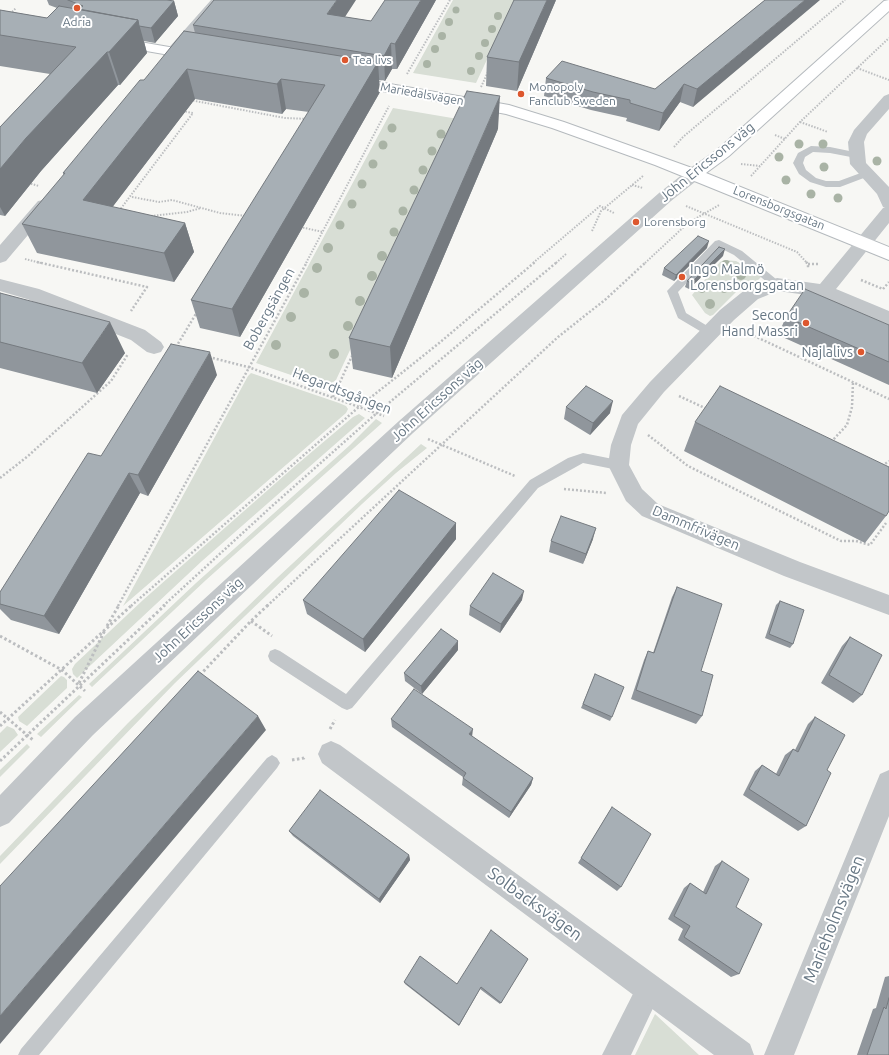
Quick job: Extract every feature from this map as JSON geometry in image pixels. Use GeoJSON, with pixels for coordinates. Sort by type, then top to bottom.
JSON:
{"type":"FeatureCollection","features":[{"type":"Feature","properties":{"kind":"main road","name":"John Ericssons väg"},"geometry":{"type":"LineString","coordinates":[[694,174],[723,153],[889,4]]}},
{"type":"Feature","properties":{"kind":"main road"},"geometry":{"type":"LineString","coordinates":[[102,39],[211,58]]}},
{"type":"Feature","properties":{"kind":"main road","name":"Mariedalsvägen"},"geometry":{"type":"LineString","coordinates":[[333,78],[516,112],[577,131],[694,174]]}},
{"type":"Feature","properties":{"kind":"main road","name":"Lorensborgsgatan"},"geometry":{"type":"LineString","coordinates":[[694,174],[889,254]]}},
{"type":"Feature","properties":{"kind":"street"},"geometry":{"type":"LineString","coordinates":[[162,64],[218,0]]}},
{"type":"Feature","properties":{"kind":"street"},"geometry":{"type":"LineString","coordinates":[[889,99],[860,133],[856,142],[858,164],[884,192],[889,202]]}},
{"type":"Feature","properties":{"kind":"street","name":"John Ericssons väg"},"geometry":{"type":"LineString","coordinates":[[0,814],[84,726],[406,428],[659,202],[694,174]]}},
{"type":"Feature","properties":{"kind":"street"},"geometry":{"type":"LineString","coordinates":[[2,252],[57,189]]}},
{"type":"Feature","properties":{"kind":"street"},"geometry":{"type":"LineString","coordinates":[[818,290],[864,243],[889,212]]}},
{"type":"Feature","properties":{"kind":"street"},"geometry":{"type":"LineString","coordinates":[[618,464],[621,445],[629,421],[657,387],[727,314],[752,294],[777,284],[818,290],[889,318]]}},
{"type":"Feature","properties":{"kind":"street"},"geometry":{"type":"LineString","coordinates":[[0,285],[33,294],[120,327],[138,335],[150,343]]}},
{"type":"Feature","properties":{"kind":"street","name":"Dammfrivägen"},"geometry":{"type":"LineString","coordinates":[[618,464],[634,496],[650,510],[792,569],[889,605]]}},
{"type":"Feature","properties":{"kind":"street","name":"Solbacksvägen"},"geometry":{"type":"LineString","coordinates":[[320,753],[739,1055]]}},
{"type":"Feature","properties":{"kind":"street","name":"Marieholmsvägen"},"geometry":{"type":"LineString","coordinates":[[779,1055],[889,783]]}},
{"type":"Feature","properties":{"kind":"street"},"geometry":{"type":"LineString","coordinates":[[616,1055],[649,989]]}},
{"type":"Feature","properties":{"kind":"lane"},"geometry":{"type":"LineString","coordinates":[[856,155],[830,150],[811,149],[801,155],[798,163],[802,172],[813,180],[826,184],[840,184],[866,174]]}},
{"type":"Feature","properties":{"kind":"lane"},"geometry":{"type":"LineString","coordinates":[[710,333],[682,315],[672,291],[719,243],[738,253],[777,284]]}},
{"type":"Feature","properties":{"kind":"lane"},"geometry":{"type":"LineString","coordinates":[[275,656],[347,703],[534,484],[572,462],[583,458],[618,464]]}},
{"type":"Feature","properties":{"kind":"lane"},"geometry":{"type":"LineString","coordinates":[[27,1055],[272,763]]}},
{"type":"Feature","properties":{"kind":"path","name":"Bobergsängen"},"geometry":{"type":"LineString","coordinates":[[106,628],[323,232],[398,89],[450,0]]}},
{"type":"Feature","properties":{"kind":"path"},"geometry":{"type":"LineString","coordinates":[[683,137],[845,0]]}},
{"type":"Feature","properties":{"kind":"path"},"geometry":{"type":"LineString","coordinates":[[7,16],[16,8]]}},
{"type":"Feature","properties":{"kind":"path"},"geometry":{"type":"LineString","coordinates":[[197,678],[251,621],[558,337],[606,299],[688,223],[717,206],[756,171],[800,122],[889,38]]}},
{"type":"Feature","properties":{"kind":"path"},"geometry":{"type":"LineString","coordinates":[[480,88],[490,68]]}},
{"type":"Feature","properties":{"kind":"path"},"geometry":{"type":"LineString","coordinates":[[857,68],[889,80]]}},
{"type":"Feature","properties":{"kind":"path"},"geometry":{"type":"LineString","coordinates":[[185,100],[285,118],[309,119]]}},
{"type":"Feature","properties":{"kind":"path"},"geometry":{"type":"LineString","coordinates":[[116,216],[192,113],[177,110]]}},
{"type":"Feature","properties":{"kind":"path"},"geometry":{"type":"LineString","coordinates":[[775,135],[785,139]]}},
{"type":"Feature","properties":{"kind":"path"},"geometry":{"type":"LineString","coordinates":[[22,182],[57,189]]}},
{"type":"Feature","properties":{"kind":"path"},"geometry":{"type":"LineString","coordinates":[[588,235],[594,230],[601,211],[632,185]]}},
{"type":"Feature","properties":{"kind":"path"},"geometry":{"type":"LineString","coordinates":[[131,196],[159,202],[172,200],[220,213],[227,212],[251,217]]}},
{"type":"Feature","properties":{"kind":"path"},"geometry":{"type":"LineString","coordinates":[[0,726],[106,628],[360,406],[438,344],[600,206],[614,213]]}},
{"type":"Feature","properties":{"kind":"path"},"geometry":{"type":"LineString","coordinates":[[146,216],[187,212],[202,208]]}},
{"type":"Feature","properties":{"kind":"path"},"geometry":{"type":"LineString","coordinates":[[703,214],[797,252],[808,264],[818,290]]}},
{"type":"Feature","properties":{"kind":"path"},"geometry":{"type":"LineString","coordinates":[[294,226],[323,232]]}},
{"type":"Feature","properties":{"kind":"path"},"geometry":{"type":"LineString","coordinates":[[0,761],[79,685],[271,507],[378,412],[570,251]]}},
{"type":"Feature","properties":{"kind":"path"},"geometry":{"type":"LineString","coordinates":[[2,252],[148,287],[120,327]]}},
{"type":"Feature","properties":{"kind":"path"},"geometry":{"type":"LineString","coordinates":[[182,350],[175,348],[200,308]]}},
{"type":"Feature","properties":{"kind":"path"},"geometry":{"type":"LineString","coordinates":[[727,314],[750,334],[889,398]]}},
{"type":"Feature","properties":{"kind":"path"},"geometry":{"type":"LineString","coordinates":[[0,478],[28,456],[111,381],[133,346],[150,343]]}},
{"type":"Feature","properties":{"kind":"path"},"geometry":{"type":"LineString","coordinates":[[334,397],[353,354]]}},
{"type":"Feature","properties":{"kind":"path","name":"Hegardtsgången"},"geometry":{"type":"LineString","coordinates":[[204,356],[248,367],[378,412],[441,446],[534,484],[568,490],[634,496]]}},
{"type":"Feature","properties":{"kind":"path"},"geometry":{"type":"LineString","coordinates":[[830,443],[847,426],[852,407],[853,382]]}},
{"type":"Feature","properties":{"kind":"path"},"geometry":{"type":"LineString","coordinates":[[657,387],[713,412]]}},
{"type":"Feature","properties":{"kind":"path"},"geometry":{"type":"LineString","coordinates":[[629,421],[688,466],[841,541],[856,541],[870,545],[886,523]]}},
{"type":"Feature","properties":{"kind":"path"},"geometry":{"type":"LineString","coordinates":[[880,467],[889,461]]}},
{"type":"Feature","properties":{"kind":"path"},"geometry":{"type":"LineString","coordinates":[[79,685],[106,628]]}},
{"type":"Feature","properties":{"kind":"path"},"geometry":{"type":"LineString","coordinates":[[0,636],[62,670],[79,685]]}},
{"type":"Feature","properties":{"kind":"path"},"geometry":{"type":"LineString","coordinates":[[0,712],[27,735]]}},
{"type":"Feature","properties":{"kind":"path"},"geometry":{"type":"LineString","coordinates":[[272,763],[304,758],[320,753]]}},
{"type":"Feature","properties":{"kind":"shaded area"},"geometry":{"type":"Polygon","coordinates":[[[453,0],[515,0],[476,83],[413,73],[453,0]]]}},
{"type":"Feature","properties":{"kind":"shaded area"},"geometry":{"type":"Polygon","coordinates":[[[393,108],[458,119],[336,380],[326,387],[256,363],[393,108]]]}},
{"type":"Feature","properties":{"kind":"shaded area"},"geometry":{"type":"Polygon","coordinates":[[[724,260],[736,261],[758,273],[761,277],[754,284],[736,292],[713,315],[710,316],[705,313],[692,295],[720,262],[724,260]]]}},
{"type":"Feature","properties":{"kind":"shaded area"},"geometry":{"type":"Polygon","coordinates":[[[251,373],[339,403],[346,406],[348,409],[346,413],[123,606],[248,376],[251,373]]]}},
{"type":"Feature","properties":{"kind":"shaded area"},"geometry":{"type":"Polygon","coordinates":[[[359,414],[365,418],[202,561],[77,678],[73,674],[72,669],[75,664],[143,600],[294,467],[353,417],[359,414]]]}},
{"type":"Feature","properties":{"kind":"shaded area"},"geometry":{"type":"Polygon","coordinates":[[[376,419],[382,423],[206,580],[92,687],[89,684],[196,583],[350,445],[376,419]]]}},
{"type":"Feature","properties":{"kind":"shaded area"},"geometry":{"type":"Polygon","coordinates":[[[421,444],[427,448],[396,473],[362,504],[175,683],[0,864],[0,856],[128,723],[278,577],[421,444]]]}},
{"type":"Feature","properties":{"kind":"shaded area"},"geometry":{"type":"Polygon","coordinates":[[[61,676],[67,680],[67,688],[27,726],[19,721],[18,717],[61,676]]]}},
{"type":"Feature","properties":{"kind":"shaded area"},"geometry":{"type":"Polygon","coordinates":[[[79,695],[82,697],[41,737],[37,734],[79,695]]]}},
{"type":"Feature","properties":{"kind":"shaded area"},"geometry":{"type":"Polygon","coordinates":[[[7,726],[14,729],[18,735],[0,752],[0,733],[7,726]]]}},
{"type":"Feature","properties":{"kind":"shaded area"},"geometry":{"type":"Polygon","coordinates":[[[27,744],[30,747],[0,777],[0,770],[27,744]]]}},
{"type":"Feature","properties":{"kind":"shaded area"},"geometry":{"type":"Polygon","coordinates":[[[655,1014],[699,1055],[635,1055],[655,1014]]]}},
{"type":"Feature","properties":{"kind":"building"},"geometry":{"type":"Polygon","coordinates":[[[68,0],[174,1],[151,28],[139,26],[138,20],[79,9],[83,6],[68,0]]]}},
{"type":"Feature","properties":{"kind":"building"},"geometry":{"type":"Polygon","coordinates":[[[214,0],[337,0],[327,14],[371,21],[385,0],[421,0],[395,44],[391,43],[384,56],[193,25],[214,0]]]}},
{"type":"Feature","properties":{"kind":"building"},"geometry":{"type":"Polygon","coordinates":[[[514,0],[547,0],[519,62],[487,57],[514,0]]]}},
{"type":"Feature","properties":{"kind":"building"},"geometry":{"type":"Polygon","coordinates":[[[765,0],[805,0],[697,89],[684,84],[663,113],[630,103],[630,100],[593,92],[546,78],[562,61],[655,89],[765,0]]]}},
{"type":"Feature","properties":{"kind":"building"},"geometry":{"type":"Polygon","coordinates":[[[59,6],[138,20],[26,138],[0,169],[0,127],[76,47],[0,35],[0,10],[47,18],[59,6]]]}},
{"type":"Feature","properties":{"kind":"building"},"geometry":{"type":"Polygon","coordinates":[[[184,31],[378,62],[232,309],[191,300],[325,85],[281,79],[277,84],[187,69],[83,200],[185,223],[164,253],[22,224],[140,80],[144,80],[184,31]]]}},
{"type":"Feature","properties":{"kind":"building"},"geometry":{"type":"Polygon","coordinates":[[[467,91],[500,96],[390,347],[349,338],[467,91]]]}},
{"type":"Feature","properties":{"kind":"building"},"geometry":{"type":"Polygon","coordinates":[[[698,236],[709,241],[676,275],[664,268],[698,236]]]}},
{"type":"Feature","properties":{"kind":"building"},"geometry":{"type":"Polygon","coordinates":[[[719,247],[725,249],[691,283],[687,281],[719,247]]]}},
{"type":"Feature","properties":{"kind":"building"},"geometry":{"type":"Polygon","coordinates":[[[805,289],[889,325],[889,362],[786,317],[805,289]]]}},
{"type":"Feature","properties":{"kind":"building"},"geometry":{"type":"Polygon","coordinates":[[[0,293],[110,322],[82,363],[0,342],[0,293]]]}},
{"type":"Feature","properties":{"kind":"building"},"geometry":{"type":"Polygon","coordinates":[[[171,344],[210,352],[138,475],[129,473],[44,616],[0,604],[0,592],[88,453],[101,456],[171,344]]]}},
{"type":"Feature","properties":{"kind":"building"},"geometry":{"type":"Polygon","coordinates":[[[586,386],[613,401],[593,423],[566,407],[586,386]]]}},
{"type":"Feature","properties":{"kind":"building"},"geometry":{"type":"Polygon","coordinates":[[[720,386],[889,467],[889,511],[886,516],[695,422],[720,386]]]}},
{"type":"Feature","properties":{"kind":"building"},"geometry":{"type":"Polygon","coordinates":[[[399,490],[456,523],[363,639],[303,600],[399,490]]]}},
{"type":"Feature","properties":{"kind":"building"},"geometry":{"type":"Polygon","coordinates":[[[561,516],[596,528],[586,554],[551,541],[561,516]]]}},
{"type":"Feature","properties":{"kind":"building"},"geometry":{"type":"Polygon","coordinates":[[[493,573],[524,591],[501,624],[470,606],[493,573]]]}},
{"type":"Feature","properties":{"kind":"building"},"geometry":{"type":"Polygon","coordinates":[[[677,587],[722,604],[701,671],[713,675],[702,716],[636,690],[648,651],[654,653],[677,587]]]}},
{"type":"Feature","properties":{"kind":"building"},"geometry":{"type":"Polygon","coordinates":[[[780,601],[804,610],[793,644],[769,634],[780,601]]]}},
{"type":"Feature","properties":{"kind":"building"},"geometry":{"type":"Polygon","coordinates":[[[441,629],[458,641],[421,686],[404,673],[441,629]]]}},
{"type":"Feature","properties":{"kind":"building"},"geometry":{"type":"Polygon","coordinates":[[[850,637],[882,655],[862,695],[829,675],[850,637]]]}},
{"type":"Feature","properties":{"kind":"building"},"geometry":{"type":"Polygon","coordinates":[[[198,671],[258,716],[0,1016],[0,886],[198,671]]]}},
{"type":"Feature","properties":{"kind":"building"},"geometry":{"type":"Polygon","coordinates":[[[595,674],[624,687],[612,717],[583,704],[595,674]]]}},
{"type":"Feature","properties":{"kind":"building"},"geometry":{"type":"Polygon","coordinates":[[[414,689],[473,729],[469,734],[533,778],[511,812],[463,778],[466,773],[391,719],[414,689]]]}},
{"type":"Feature","properties":{"kind":"building"},"geometry":{"type":"Polygon","coordinates":[[[815,717],[845,735],[827,770],[831,773],[806,826],[749,789],[762,765],[779,776],[793,749],[798,752],[815,717]]]}},
{"type":"Feature","properties":{"kind":"building"},"geometry":{"type":"Polygon","coordinates":[[[320,790],[409,855],[379,899],[289,831],[320,790]]]}},
{"type":"Feature","properties":{"kind":"building"},"geometry":{"type":"Polygon","coordinates":[[[612,807],[651,834],[621,887],[581,858],[612,807]]]}},
{"type":"Feature","properties":{"kind":"building"},"geometry":{"type":"Polygon","coordinates":[[[722,861],[749,879],[736,907],[762,924],[739,974],[684,937],[690,926],[674,916],[690,883],[706,894],[722,861]]]}},
{"type":"Feature","properties":{"kind":"building"},"geometry":{"type":"Polygon","coordinates":[[[491,930],[528,959],[501,1003],[481,987],[459,1025],[404,982],[420,956],[457,984],[491,930]]]}},
{"type":"Feature","properties":{"kind":"building"},"geometry":{"type":"Polygon","coordinates":[[[889,998],[889,1055],[867,1055],[884,1007],[886,1009],[889,998]]]}},
{"type":"Feature","properties":{"kind":"place","name":"Adria"},"geometry":{"type":"Point","coordinates":[77,8]}},
{"type":"Feature","properties":{"kind":"place","name":"Tea livs"},"geometry":{"type":"Point","coordinates":[345,60]}},
{"type":"Feature","properties":{"kind":"place","name":"Monopoly Fanclub Sweden"},"geometry":{"type":"Point","coordinates":[521,94]}},
{"type":"Feature","properties":{"kind":"place","name":"Lorensborg"},"geometry":{"type":"Point","coordinates":[636,222]}},
{"type":"Feature","properties":{"kind":"place","name":"Ingo Malmö Lorensborgsgatan"},"geometry":{"type":"Point","coordinates":[682,277]}},
{"type":"Feature","properties":{"kind":"place","name":"Second Hand Massri"},"geometry":{"type":"Point","coordinates":[806,323]}},
{"type":"Feature","properties":{"kind":"place","name":"Najlalivs"},"geometry":{"type":"Point","coordinates":[861,352]}}]}
